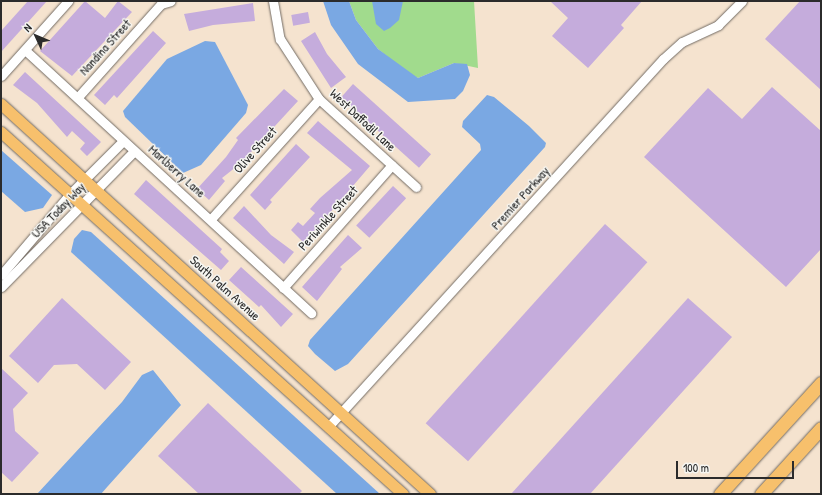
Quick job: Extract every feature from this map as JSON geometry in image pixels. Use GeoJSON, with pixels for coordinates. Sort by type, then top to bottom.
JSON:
{"type":"FeatureCollection","features":[{"type":"Feature","properties":{"kind":"highway"},"geometry":{"type":"LineString","coordinates":[[720,494],[821,383]]}},
{"type":"Feature","properties":{"kind":"highway"},"geometry":{"type":"LineString","coordinates":[[761,494],[821,428]]}},
{"type":"Feature","properties":{"kind":"main road","name":"South Palm Avenue"},"geometry":{"type":"LineString","coordinates":[[1,104],[430,494]]}},
{"type":"Feature","properties":{"kind":"main road"},"geometry":{"type":"LineString","coordinates":[[1,132],[69,195],[403,494]]}},
{"type":"Feature","properties":{"kind":"street"},"geometry":{"type":"LineString","coordinates":[[1,76],[68,1]]}},
{"type":"Feature","properties":{"kind":"street","name":"Nandina Street"},"geometry":{"type":"LineString","coordinates":[[78,97],[161,4],[171,1]]}},
{"type":"Feature","properties":{"kind":"street","name":"West Daffodil Lane"},"geometry":{"type":"LineString","coordinates":[[273,1],[280,39],[319,99],[416,187]]}},
{"type":"Feature","properties":{"kind":"street","name":"Premier Parkway"},"geometry":{"type":"LineString","coordinates":[[328,427],[663,59],[682,42],[718,24],[742,1]]}},
{"type":"Feature","properties":{"kind":"street","name":"Marlberry Lane"},"geometry":{"type":"LineString","coordinates":[[25,50],[78,97],[134,151],[211,219],[311,313]]}},
{"type":"Feature","properties":{"kind":"street","name":"Olive Street"},"geometry":{"type":"LineString","coordinates":[[211,219],[319,99]]}},
{"type":"Feature","properties":{"kind":"street","name":"USA Today Way"},"geometry":{"type":"LineString","coordinates":[[1,275],[69,195],[123,140]]}},
{"type":"Feature","properties":{"kind":"street","name":"USA Today Way"},"geometry":{"type":"LineString","coordinates":[[1,288],[79,203],[96,189],[134,151]]}},
{"type":"Feature","properties":{"kind":"street","name":"Periwinkle Street"},"geometry":{"type":"LineString","coordinates":[[283,288],[392,165]]}},
{"type":"Feature","properties":{"kind":"green space"},"geometry":{"type":"Polygon","coordinates":[[[349,1],[474,1],[478,68],[454,63],[418,78],[408,73],[378,49],[356,20],[349,1]]]}},
{"type":"Feature","properties":{"kind":"water"},"geometry":{"type":"Polygon","coordinates":[[[323,1],[349,1],[356,20],[378,49],[418,78],[454,63],[467,64],[470,75],[463,91],[455,99],[408,102],[358,64],[331,25],[323,1]]]}},
{"type":"Feature","properties":{"kind":"water"},"geometry":{"type":"Polygon","coordinates":[[[372,1],[403,1],[399,20],[384,31],[376,24],[372,1]]]}},
{"type":"Feature","properties":{"kind":"water"},"geometry":{"type":"Polygon","coordinates":[[[205,41],[215,42],[248,105],[246,113],[201,165],[183,173],[125,117],[123,111],[167,59],[205,41]]]}},
{"type":"Feature","properties":{"kind":"water"},"geometry":{"type":"Polygon","coordinates":[[[487,95],[494,97],[529,126],[546,143],[545,147],[348,364],[335,371],[308,346],[310,340],[481,150],[480,144],[462,127],[463,121],[487,95]]]}},
{"type":"Feature","properties":{"kind":"water"},"geometry":{"type":"Polygon","coordinates":[[[1,150],[52,195],[43,208],[25,212],[1,191],[1,150]]]}},
{"type":"Feature","properties":{"kind":"water"},"geometry":{"type":"Polygon","coordinates":[[[82,230],[91,232],[380,494],[337,494],[71,252],[74,239],[82,230]]]}},
{"type":"Feature","properties":{"kind":"water"},"geometry":{"type":"Polygon","coordinates":[[[153,370],[181,405],[101,494],[37,494],[122,402],[142,375],[153,370]]]}},
{"type":"Feature","properties":{"kind":"building"},"geometry":{"type":"Polygon","coordinates":[[[28,1],[47,1],[1,52],[1,31],[28,1]]]}},
{"type":"Feature","properties":{"kind":"building"},"geometry":{"type":"Polygon","coordinates":[[[85,1],[105,18],[118,1],[132,12],[72,76],[40,51],[85,1]]]}},
{"type":"Feature","properties":{"kind":"building"},"geometry":{"type":"Polygon","coordinates":[[[550,1],[642,1],[621,25],[624,28],[588,68],[552,36],[568,18],[550,1]]]}},
{"type":"Feature","properties":{"kind":"building"},"geometry":{"type":"Polygon","coordinates":[[[800,1],[821,1],[821,90],[765,39],[800,1]]]}},
{"type":"Feature","properties":{"kind":"building"},"geometry":{"type":"Polygon","coordinates":[[[253,3],[255,21],[213,25],[189,31],[184,14],[253,3]]]}},
{"type":"Feature","properties":{"kind":"building"},"geometry":{"type":"Polygon","coordinates":[[[308,12],[310,23],[293,26],[291,15],[308,12]]]}},
{"type":"Feature","properties":{"kind":"building"},"geometry":{"type":"Polygon","coordinates":[[[153,31],[166,43],[117,98],[114,95],[105,105],[94,95],[153,31]]]}},
{"type":"Feature","properties":{"kind":"building"},"geometry":{"type":"Polygon","coordinates":[[[315,32],[327,54],[346,77],[331,88],[301,41],[315,32]]]}},
{"type":"Feature","properties":{"kind":"building"},"geometry":{"type":"Polygon","coordinates":[[[25,72],[101,142],[87,156],[80,149],[85,143],[72,131],[67,137],[37,103],[13,85],[25,72]]]}},
{"type":"Feature","properties":{"kind":"building"},"geometry":{"type":"Polygon","coordinates":[[[353,84],[431,154],[419,168],[341,97],[353,84]]]}},
{"type":"Feature","properties":{"kind":"building"},"geometry":{"type":"Polygon","coordinates":[[[772,87],[821,131],[821,249],[786,287],[644,157],[708,88],[742,119],[772,87]]]}},
{"type":"Feature","properties":{"kind":"building"},"geometry":{"type":"Polygon","coordinates":[[[284,89],[298,101],[241,163],[222,178],[225,181],[209,200],[197,189],[226,157],[238,140],[236,138],[284,89]]]}},
{"type":"Feature","properties":{"kind":"building"},"geometry":{"type":"Polygon","coordinates":[[[318,121],[370,166],[304,243],[291,230],[298,222],[303,226],[315,213],[310,209],[320,198],[352,170],[307,133],[318,121]]]}},
{"type":"Feature","properties":{"kind":"building"},"geometry":{"type":"Polygon","coordinates":[[[296,144],[310,157],[270,200],[272,202],[265,210],[250,195],[296,144]]]}},
{"type":"Feature","properties":{"kind":"building"},"geometry":{"type":"Polygon","coordinates":[[[146,180],[222,249],[220,252],[229,261],[221,270],[134,194],[146,180]]]}},
{"type":"Feature","properties":{"kind":"building"},"geometry":{"type":"Polygon","coordinates":[[[393,186],[406,198],[369,238],[356,225],[393,186]]]}},
{"type":"Feature","properties":{"kind":"building"},"geometry":{"type":"Polygon","coordinates":[[[244,206],[271,235],[294,252],[284,264],[233,218],[244,206]]]}},
{"type":"Feature","properties":{"kind":"building"},"geometry":{"type":"Polygon","coordinates":[[[605,224],[647,262],[468,461],[426,423],[605,224]]]}},
{"type":"Feature","properties":{"kind":"building"},"geometry":{"type":"Polygon","coordinates":[[[348,235],[362,248],[340,267],[342,269],[317,301],[302,287],[348,235]]]}},
{"type":"Feature","properties":{"kind":"building"},"geometry":{"type":"Polygon","coordinates":[[[241,267],[293,314],[281,327],[261,305],[259,307],[229,280],[241,267]]]}},
{"type":"Feature","properties":{"kind":"building"},"geometry":{"type":"Polygon","coordinates":[[[62,298],[131,362],[105,390],[77,364],[54,365],[38,383],[9,356],[62,298]]]}},
{"type":"Feature","properties":{"kind":"building"},"geometry":{"type":"Polygon","coordinates":[[[688,298],[732,337],[590,494],[511,494],[688,298]]]}},
{"type":"Feature","properties":{"kind":"building"},"geometry":{"type":"Polygon","coordinates":[[[1,368],[28,393],[13,409],[15,431],[39,453],[12,482],[1,472],[1,368]]]}},
{"type":"Feature","properties":{"kind":"building"},"geometry":{"type":"Polygon","coordinates":[[[208,403],[302,491],[299,494],[199,494],[158,456],[208,403]]]}}]}
